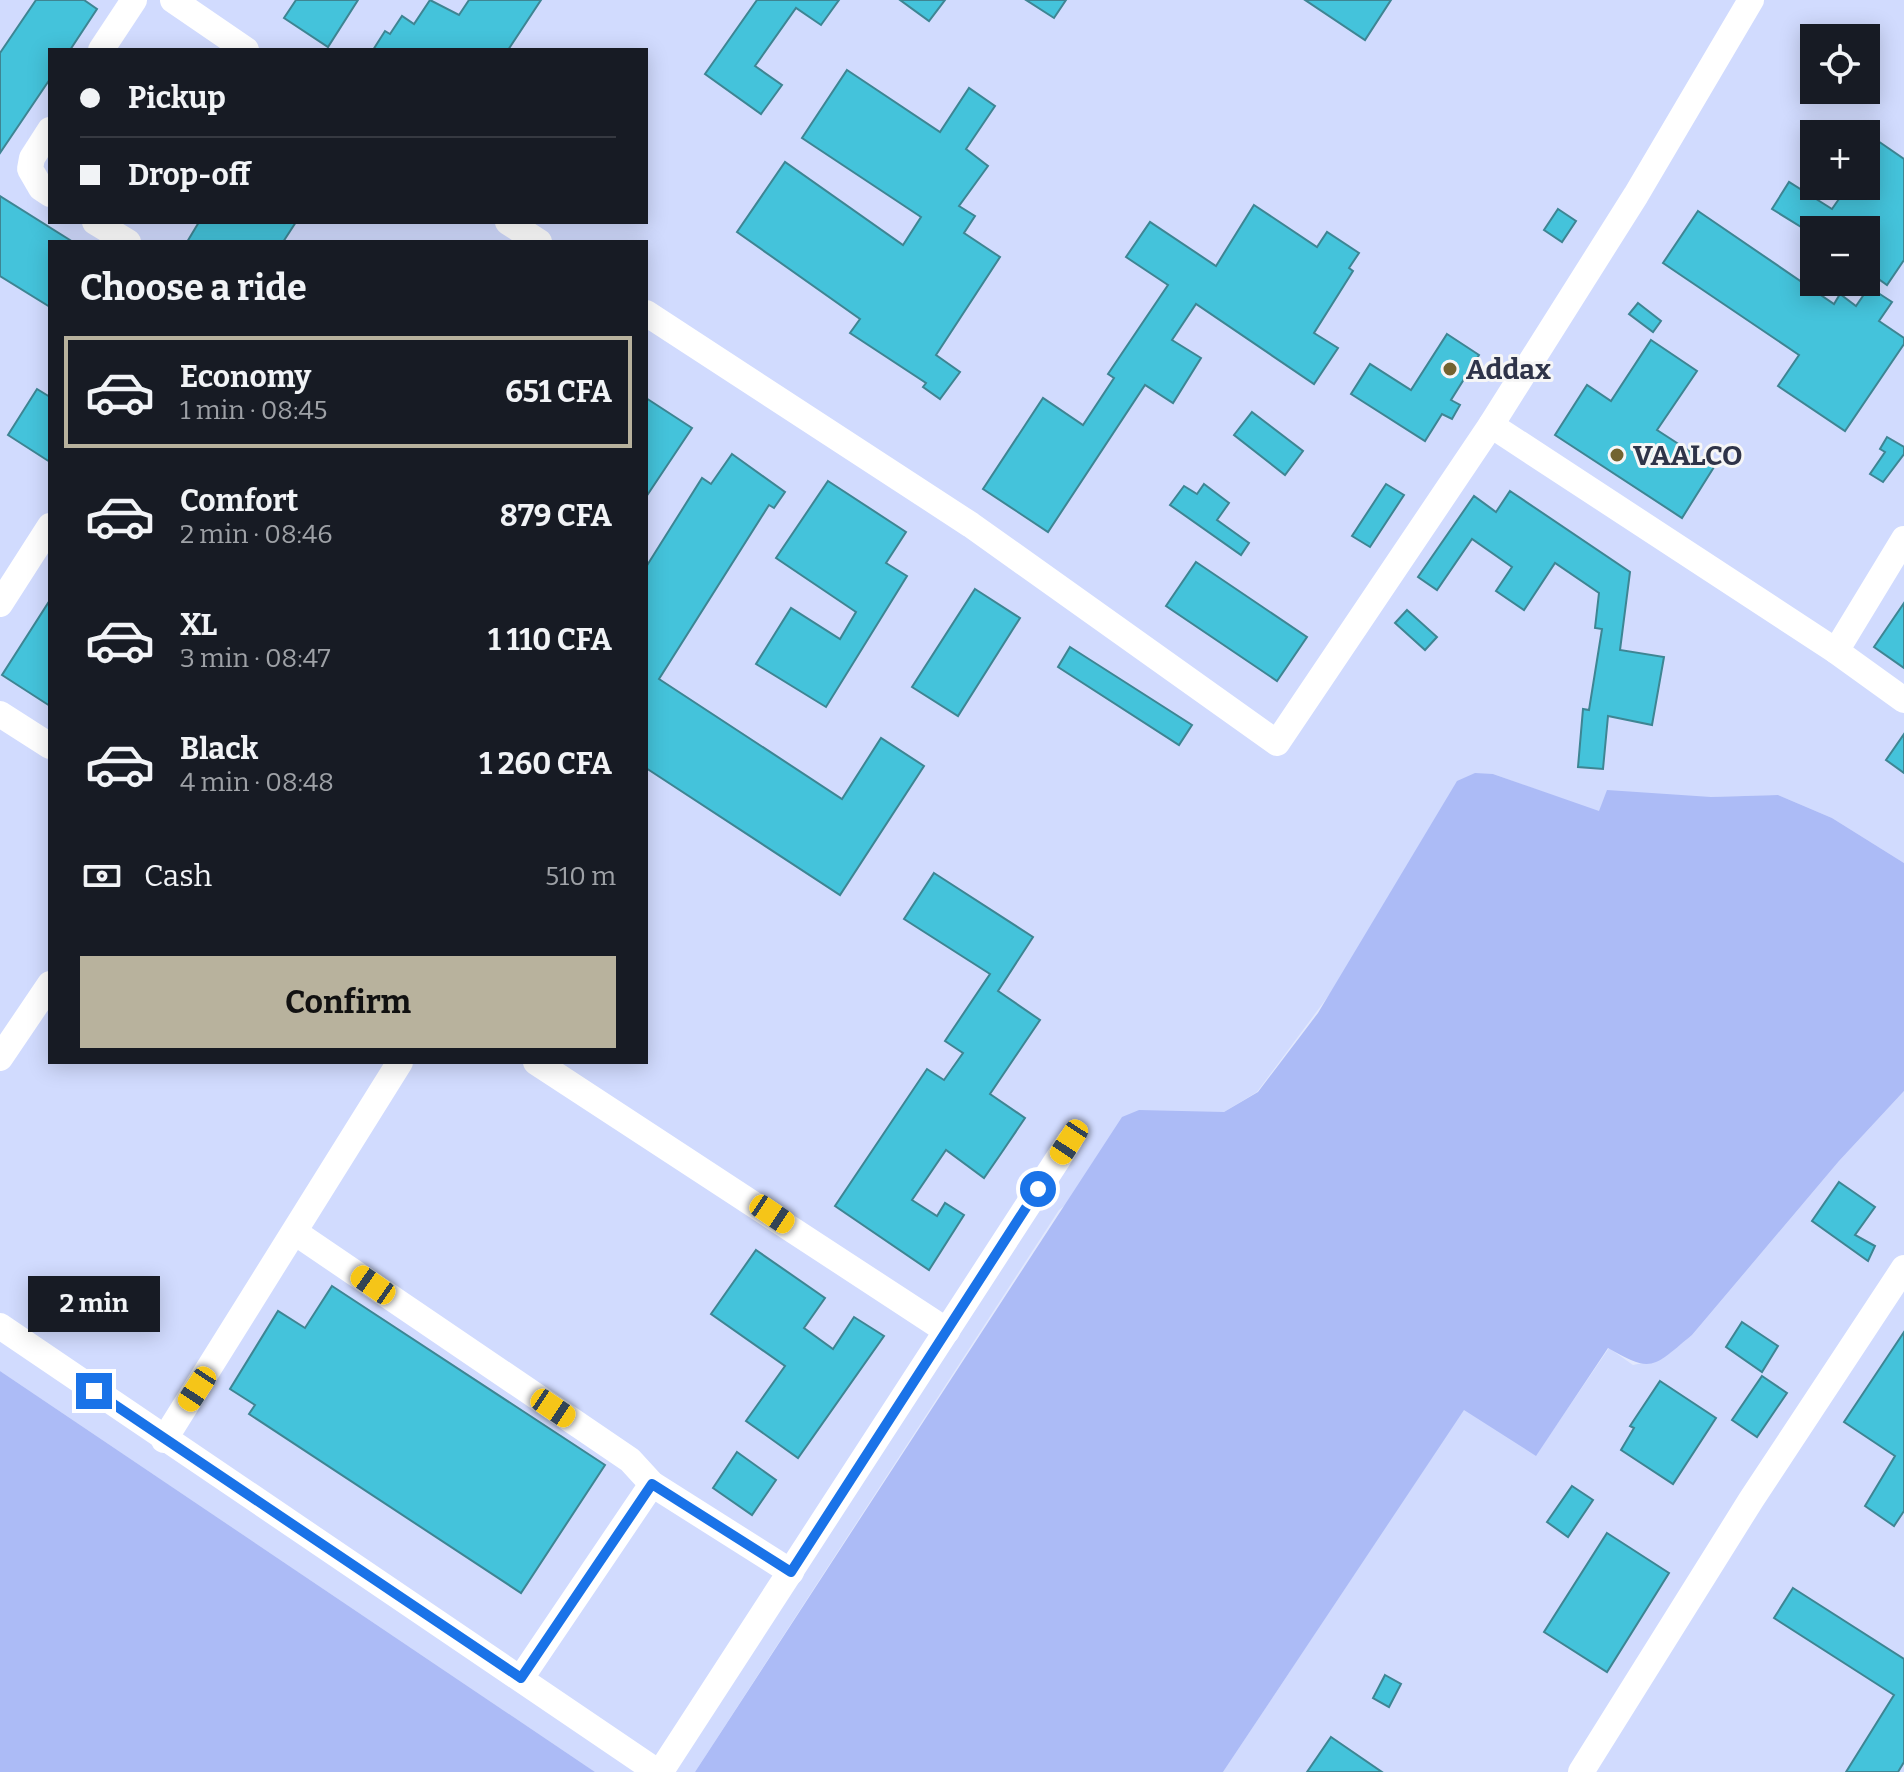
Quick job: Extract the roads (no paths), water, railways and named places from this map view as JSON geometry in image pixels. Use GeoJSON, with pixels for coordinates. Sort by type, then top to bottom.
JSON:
{"type":"FeatureCollection","features":[{"type":"Feature","properties":{"kind":"street"},"geometry":{"type":"LineString","coordinates":[[102,48],[134,0]]}},
{"type":"Feature","properties":{"kind":"street"},"geometry":{"type":"LineString","coordinates":[[173,0],[243,48]]}},
{"type":"Feature","properties":{"kind":"street"},"geometry":{"type":"LineString","coordinates":[[648,314],[971,525],[1277,743],[1491,425],[1636,195],[1751,0]]}},
{"type":"Feature","properties":{"kind":"street"},"geometry":{"type":"LineString","coordinates":[[48,133],[32,158],[30,169],[41,188],[48,193]]}},
{"type":"Feature","properties":{"kind":"street"},"geometry":{"type":"LineString","coordinates":[[98,224],[125,240]]}},
{"type":"Feature","properties":{"kind":"street"},"geometry":{"type":"LineString","coordinates":[[511,224],[536,240]]}},
{"type":"Feature","properties":{"kind":"street"},"geometry":{"type":"LineString","coordinates":[[1491,425],[1836,651],[1904,700]]}},
{"type":"Feature","properties":{"kind":"street"},"geometry":{"type":"LineString","coordinates":[[0,604],[48,529]]}},
{"type":"Feature","properties":{"kind":"street"},"geometry":{"type":"LineString","coordinates":[[1836,651],[1904,539]]}},
{"type":"Feature","properties":{"kind":"street"},"geometry":{"type":"LineString","coordinates":[[0,714],[48,745]]}},
{"type":"Feature","properties":{"kind":"street"},"geometry":{"type":"LineString","coordinates":[[0,1058],[48,987]]}},
{"type":"Feature","properties":{"kind":"street"},"geometry":{"type":"LineString","coordinates":[[164,1440],[399,1064]]}},
{"type":"Feature","properties":{"kind":"street"},"geometry":{"type":"LineString","coordinates":[[539,1064],[947,1331]]}},
{"type":"Feature","properties":{"kind":"street"},"geometry":{"type":"LineString","coordinates":[[0,1326],[656,1771],[663,1768],[1069,1142]]}},
{"type":"Feature","properties":{"kind":"street"},"geometry":{"type":"LineString","coordinates":[[296,1233],[630,1460],[652,1484],[791,1572]]}},
{"type":"Feature","properties":{"kind":"street"},"geometry":{"type":"LineString","coordinates":[[1581,1772],[1751,1500],[1904,1268]]}},
{"type":"Feature","properties":{"kind":"street"},"geometry":{"type":"LineString","coordinates":[[521,1678],[652,1484]]}},
{"type":"Feature","properties":{"kind":"water"},"geometry":{"type":"Polygon","coordinates":[[[1475,773],[1493,774],[1599,811],[1607,790],[1711,797],[1778,795],[1832,818],[1904,863],[1904,1091],[1839,1161],[1692,1335],[1652,1363],[1635,1361],[1608,1348],[1536,1456],[1464,1410],[1223,1772],[695,1772],[1122,1117],[1139,1110],[1224,1112],[1258,1092],[1318,1013],[1457,781],[1475,773]]]}},
{"type":"Feature","properties":{"kind":"water"},"geometry":{"type":"Polygon","coordinates":[[[0,1371],[595,1772],[0,1772],[0,1371]]]}},
{"type":"Feature","properties":{"kind":"place","name":"Addax"},"geometry":{"type":"Point","coordinates":[1450,369]}},
{"type":"Feature","properties":{"kind":"place","name":"VAALCO"},"geometry":{"type":"Point","coordinates":[1617,455]}}]}
